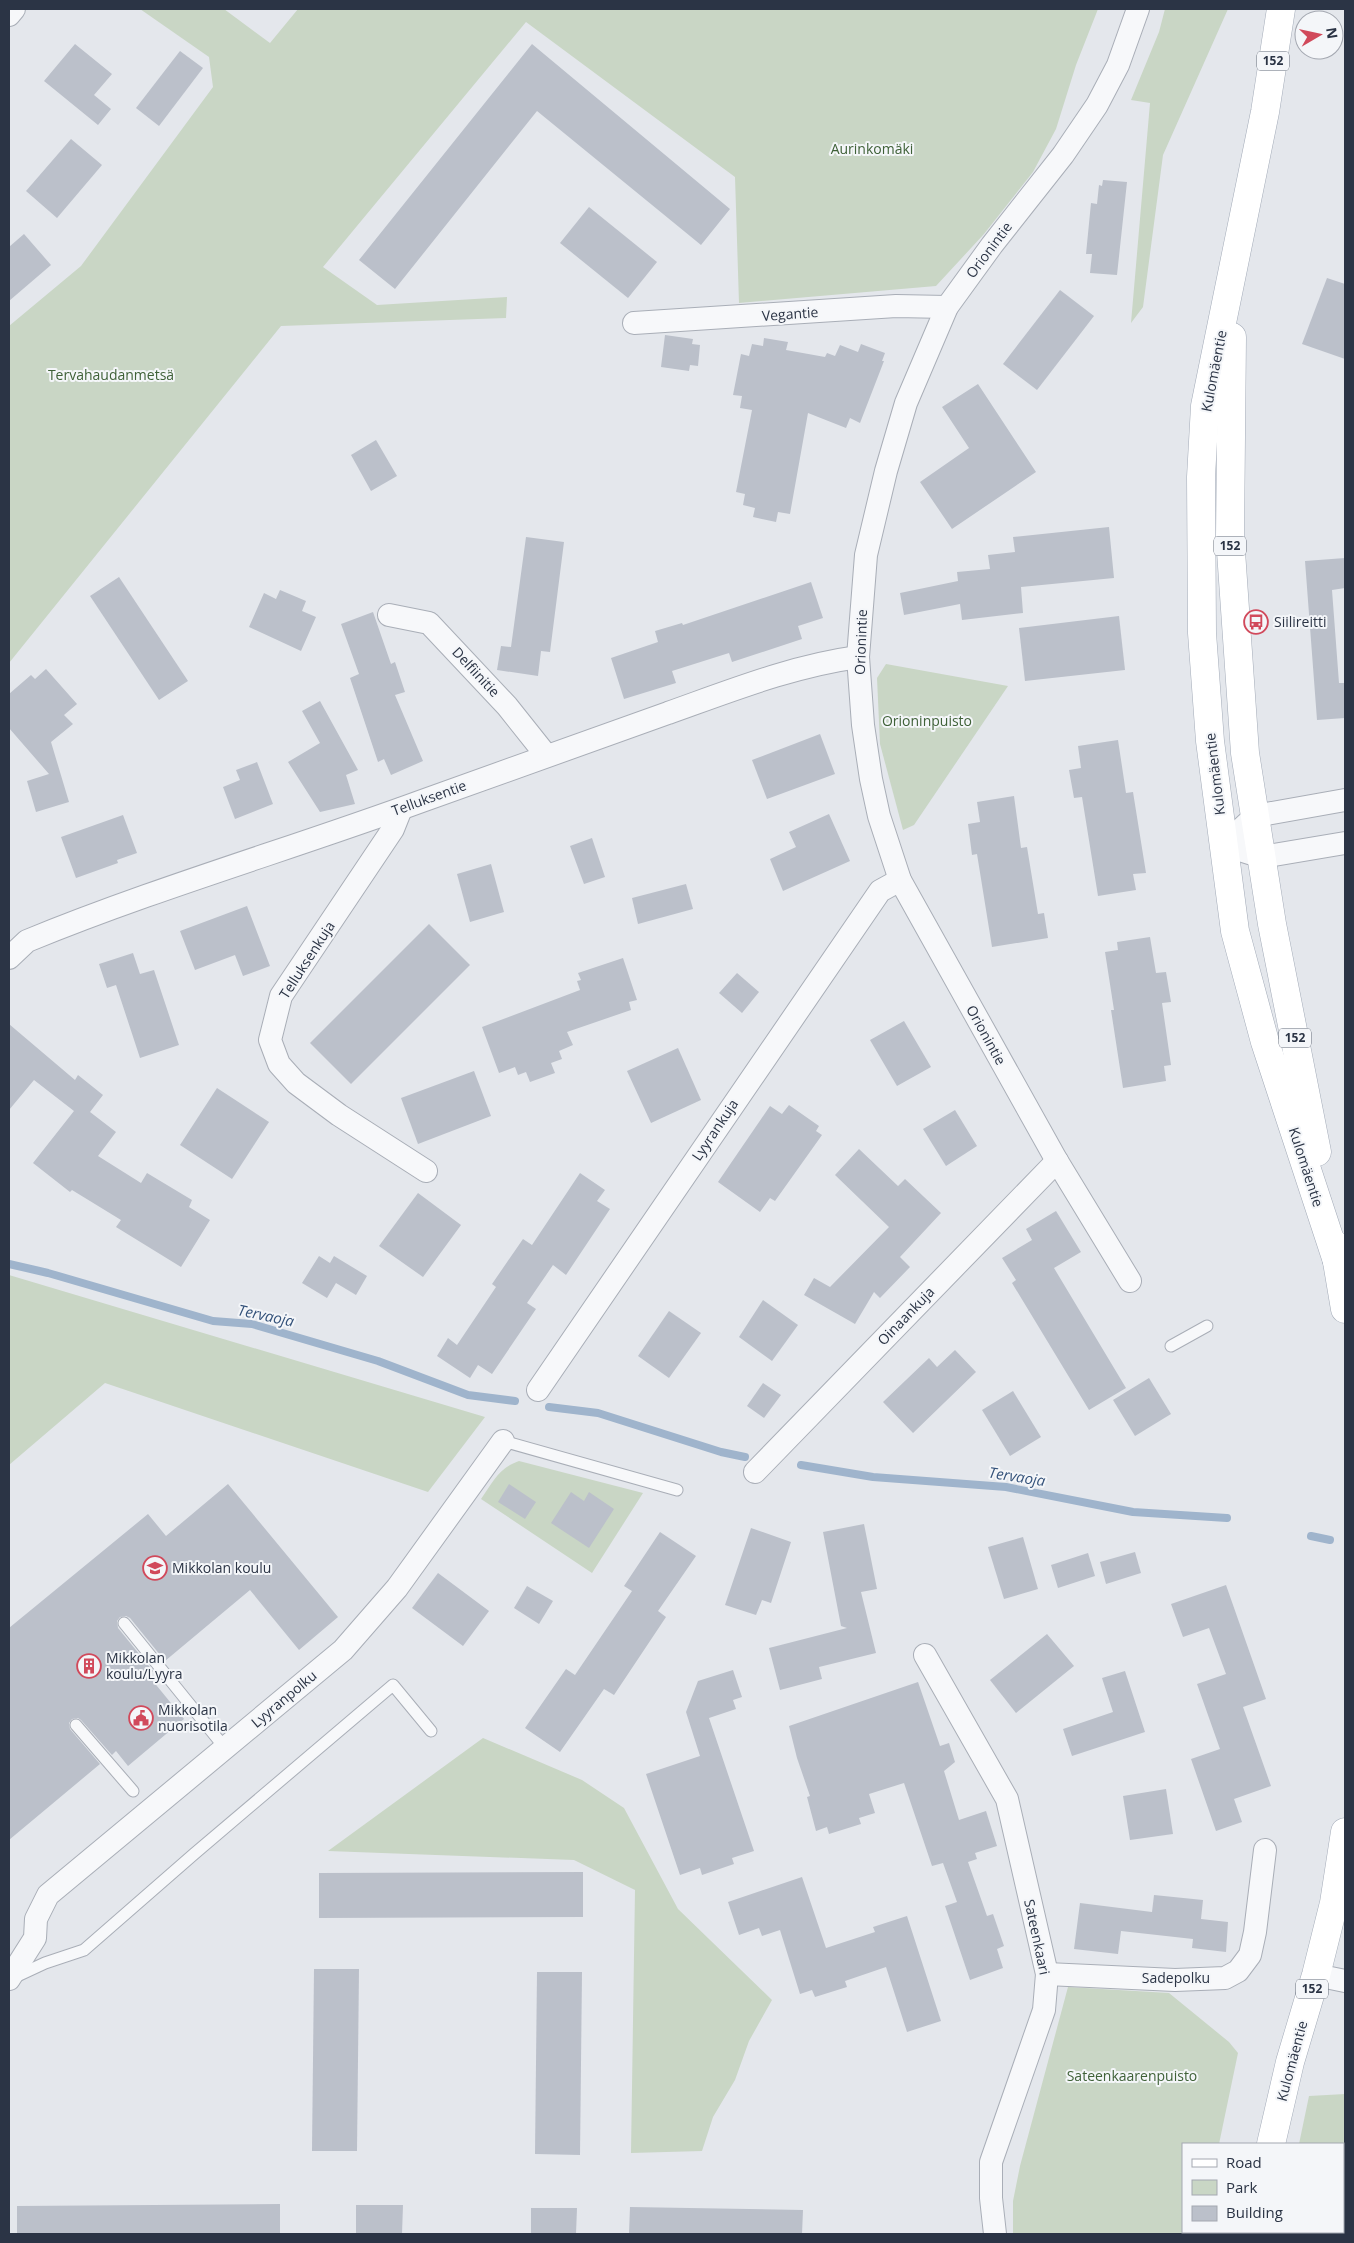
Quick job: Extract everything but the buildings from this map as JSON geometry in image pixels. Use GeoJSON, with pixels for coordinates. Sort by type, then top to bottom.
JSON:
{"type":"FeatureCollection","features":[{"type":"Feature","properties":{"kind":"main road","name":"Kulomäentie"},"geometry":{"type":"LineString","coordinates":[[1280,9],[1265,112],[1206,406],[1201,477],[1202,633],[1210,741],[1235,931],[1265,1042],[1337,1260]]}},
{"type":"Feature","properties":{"kind":"main road","name":"Kulomäentie"},"geometry":{"type":"LineString","coordinates":[[1265,112],[1296,9]]}},
{"type":"Feature","properties":{"kind":"main road","name":"Kulomäentie"},"geometry":{"type":"LineString","coordinates":[[1232,274],[1230,537],[1245,753],[1275,938],[1345,1309]]}},
{"type":"Feature","properties":{"kind":"main road","name":"Kulomäentie"},"geometry":{"type":"LineString","coordinates":[[1271,2143],[1290,2062],[1316,1975],[1334,1903],[1345,1832]]}},
{"type":"Feature","properties":{"kind":"street"},"geometry":{"type":"LineString","coordinates":[[9,15],[14,9]]}},
{"type":"Feature","properties":{"kind":"street","name":"Orionintie"},"geometry":{"type":"LineString","coordinates":[[1130,1281],[1057,1161],[900,880],[879,816],[871,779],[863,725],[858,657],[866,555],[886,471],[906,403],[947,307],[992,245],[1063,155],[1097,105],[1118,65],[1138,9]]}},
{"type":"Feature","properties":{"kind":"street","name":"Vegantie"},"geometry":{"type":"LineString","coordinates":[[634,323],[896,306],[947,307]]}},
{"type":"Feature","properties":{"kind":"street","name":"Delfiinitie"},"geometry":{"type":"LineString","coordinates":[[389,615],[429,623],[507,706],[546,755]]}},
{"type":"Feature","properties":{"kind":"street","name":"Telluksentie"},"geometry":{"type":"LineString","coordinates":[[9,958],[27,941],[197,878],[401,809],[546,755],[768,678],[822,662],[858,657]]}},
{"type":"Feature","properties":{"kind":"street"},"geometry":{"type":"LineString","coordinates":[[1345,800],[1255,816],[1224,845],[1262,857],[1345,843]]}},
{"type":"Feature","properties":{"kind":"street","name":"Telluksenkuja"},"geometry":{"type":"LineString","coordinates":[[401,809],[393,829],[281,996],[270,1040],[279,1064],[296,1083],[339,1115],[426,1171]]}},
{"type":"Feature","properties":{"kind":"street","name":"Lyyrankuja"},"geometry":{"type":"LineString","coordinates":[[538,1390],[880,890],[900,880]]}},
{"type":"Feature","properties":{"kind":"street","name":"Oinaankuja"},"geometry":{"type":"LineString","coordinates":[[754,1472],[1057,1161]]}},
{"type":"Feature","properties":{"kind":"street","name":"Lyyranpolku"},"geometry":{"type":"LineString","coordinates":[[9,1980],[35,1938],[36,1919],[48,1895],[343,1650],[398,1588],[503,1441]]}},
{"type":"Feature","properties":{"kind":"street","name":"Sateenkaari"},"geometry":{"type":"LineString","coordinates":[[925,1655],[1007,1799],[1047,1974],[1044,2010],[991,2162],[991,2198],[995,2234]]}},
{"type":"Feature","properties":{"kind":"street","name":"Sadepolku"},"geometry":{"type":"LineString","coordinates":[[1047,1974],[1175,1980],[1225,1978],[1238,1971],[1250,1955],[1264,1850]]}},
{"type":"Feature","properties":{"kind":"street"},"geometry":{"type":"LineString","coordinates":[[1316,1975],[1345,1981]]}},
{"type":"Feature","properties":{"kind":"lane"},"geometry":{"type":"LineString","coordinates":[[1171,1346],[1207,1326]]}},
{"type":"Feature","properties":{"kind":"lane"},"geometry":{"type":"LineString","coordinates":[[503,1441],[677,1490]]}},
{"type":"Feature","properties":{"kind":"lane"},"geometry":{"type":"LineString","coordinates":[[124,1623],[225,1748]]}},
{"type":"Feature","properties":{"kind":"lane"},"geometry":{"type":"LineString","coordinates":[[9,1980],[46,1963],[84,1950],[393,1685],[431,1731]]}},
{"type":"Feature","properties":{"kind":"lane"},"geometry":{"type":"LineString","coordinates":[[76,1724],[134,1792]]}},
{"type":"Feature","properties":{"kind":"green space"},"geometry":{"type":"Polygon","coordinates":[[[140,9],[224,9],[270,43],[298,9],[1098,9],[1076,65],[1056,129],[1033,172],[984,234],[936,286],[739,303],[735,177],[526,22],[323,267],[377,305],[507,297],[506,318],[281,326],[9,663],[9,326],[81,266],[213,87],[209,57],[140,9]]]}},
{"type":"Feature","properties":{"kind":"green space"},"geometry":{"type":"Polygon","coordinates":[[[1165,9],[1228,9],[1163,155],[1143,307],[1131,323],[1150,103],[1131,100],[1159,32],[1165,9]]]}},
{"type":"Feature","properties":{"kind":"green space","name":"Orioninpuisto"},"geometry":{"type":"Polygon","coordinates":[[[886,664],[1008,686],[914,825],[903,830],[880,744],[877,678],[886,664]]]}},
{"type":"Feature","properties":{"kind":"green space"},"geometry":{"type":"Polygon","coordinates":[[[9,1275],[485,1417],[428,1492],[105,1383],[9,1465],[9,1275]]]}},
{"type":"Feature","properties":{"kind":"green space"},"geometry":{"type":"Polygon","coordinates":[[[519,1461],[643,1493],[592,1573],[481,1499],[501,1472],[519,1461]]]}},
{"type":"Feature","properties":{"kind":"green space"},"geometry":{"type":"Polygon","coordinates":[[[483,1738],[582,1780],[624,1808],[678,1909],[772,2000],[749,2041],[735,2080],[713,2117],[702,2151],[631,2153],[635,1890],[574,1860],[328,1851],[483,1738]]]}},
{"type":"Feature","properties":{"kind":"green space","name":"Sateenkaarenpuisto"},"geometry":{"type":"Polygon","coordinates":[[[1068,1987],[1169,1993],[1229,2042],[1238,2053],[1219,2143],[1182,2143],[1182,2233],[1199,2234],[1013,2234],[1013,2201],[1020,2166],[1068,1987]]]}},
{"type":"Feature","properties":{"kind":"green space"},"geometry":{"type":"Polygon","coordinates":[[[1345,2094],[1345,2234],[1280,2234],[1344,2233],[1344,2143],[1299,2143],[1309,2096],[1345,2094]]]}},
{"type":"Feature","properties":{"kind":"waterway","name":"Tervaoja"},"geometry":{"type":"LineString","coordinates":[[9,1264],[48,1273],[213,1321],[252,1324],[378,1361],[468,1395],[515,1401]]}},
{"type":"Feature","properties":{"kind":"waterway","name":"Tervaoja"},"geometry":{"type":"LineString","coordinates":[[549,1407],[598,1413],[721,1452],[745,1457]]}},
{"type":"Feature","properties":{"kind":"waterway","name":"Tervaoja"},"geometry":{"type":"LineString","coordinates":[[801,1465],[873,1477],[1006,1487],[1133,1512],[1227,1518]]}},
{"type":"Feature","properties":{"kind":"waterway"},"geometry":{"type":"LineString","coordinates":[[1311,1536],[1330,1540]]}},
{"type":"Feature","properties":{"kind":"place","name":"Siilireitti"},"geometry":{"type":"Point","coordinates":[1256,622]}},
{"type":"Feature","properties":{"kind":"place","name":"Mikkolan koulu"},"geometry":{"type":"Point","coordinates":[155,1568]}},
{"type":"Feature","properties":{"kind":"place","name":"Mikkolan koulu/Lyyra"},"geometry":{"type":"Point","coordinates":[89,1666]}},
{"type":"Feature","properties":{"kind":"place","name":"Mikkolan nuorisotila"},"geometry":{"type":"Point","coordinates":[141,1718]}},
{"type":"Feature","properties":{"kind":"park label","name":"Aurinkomäki"},"geometry":{"type":"Point","coordinates":[872,149]}},
{"type":"Feature","properties":{"kind":"park label","name":"Tervahaudanmetsä"},"geometry":{"type":"Point","coordinates":[111,375]}}]}
